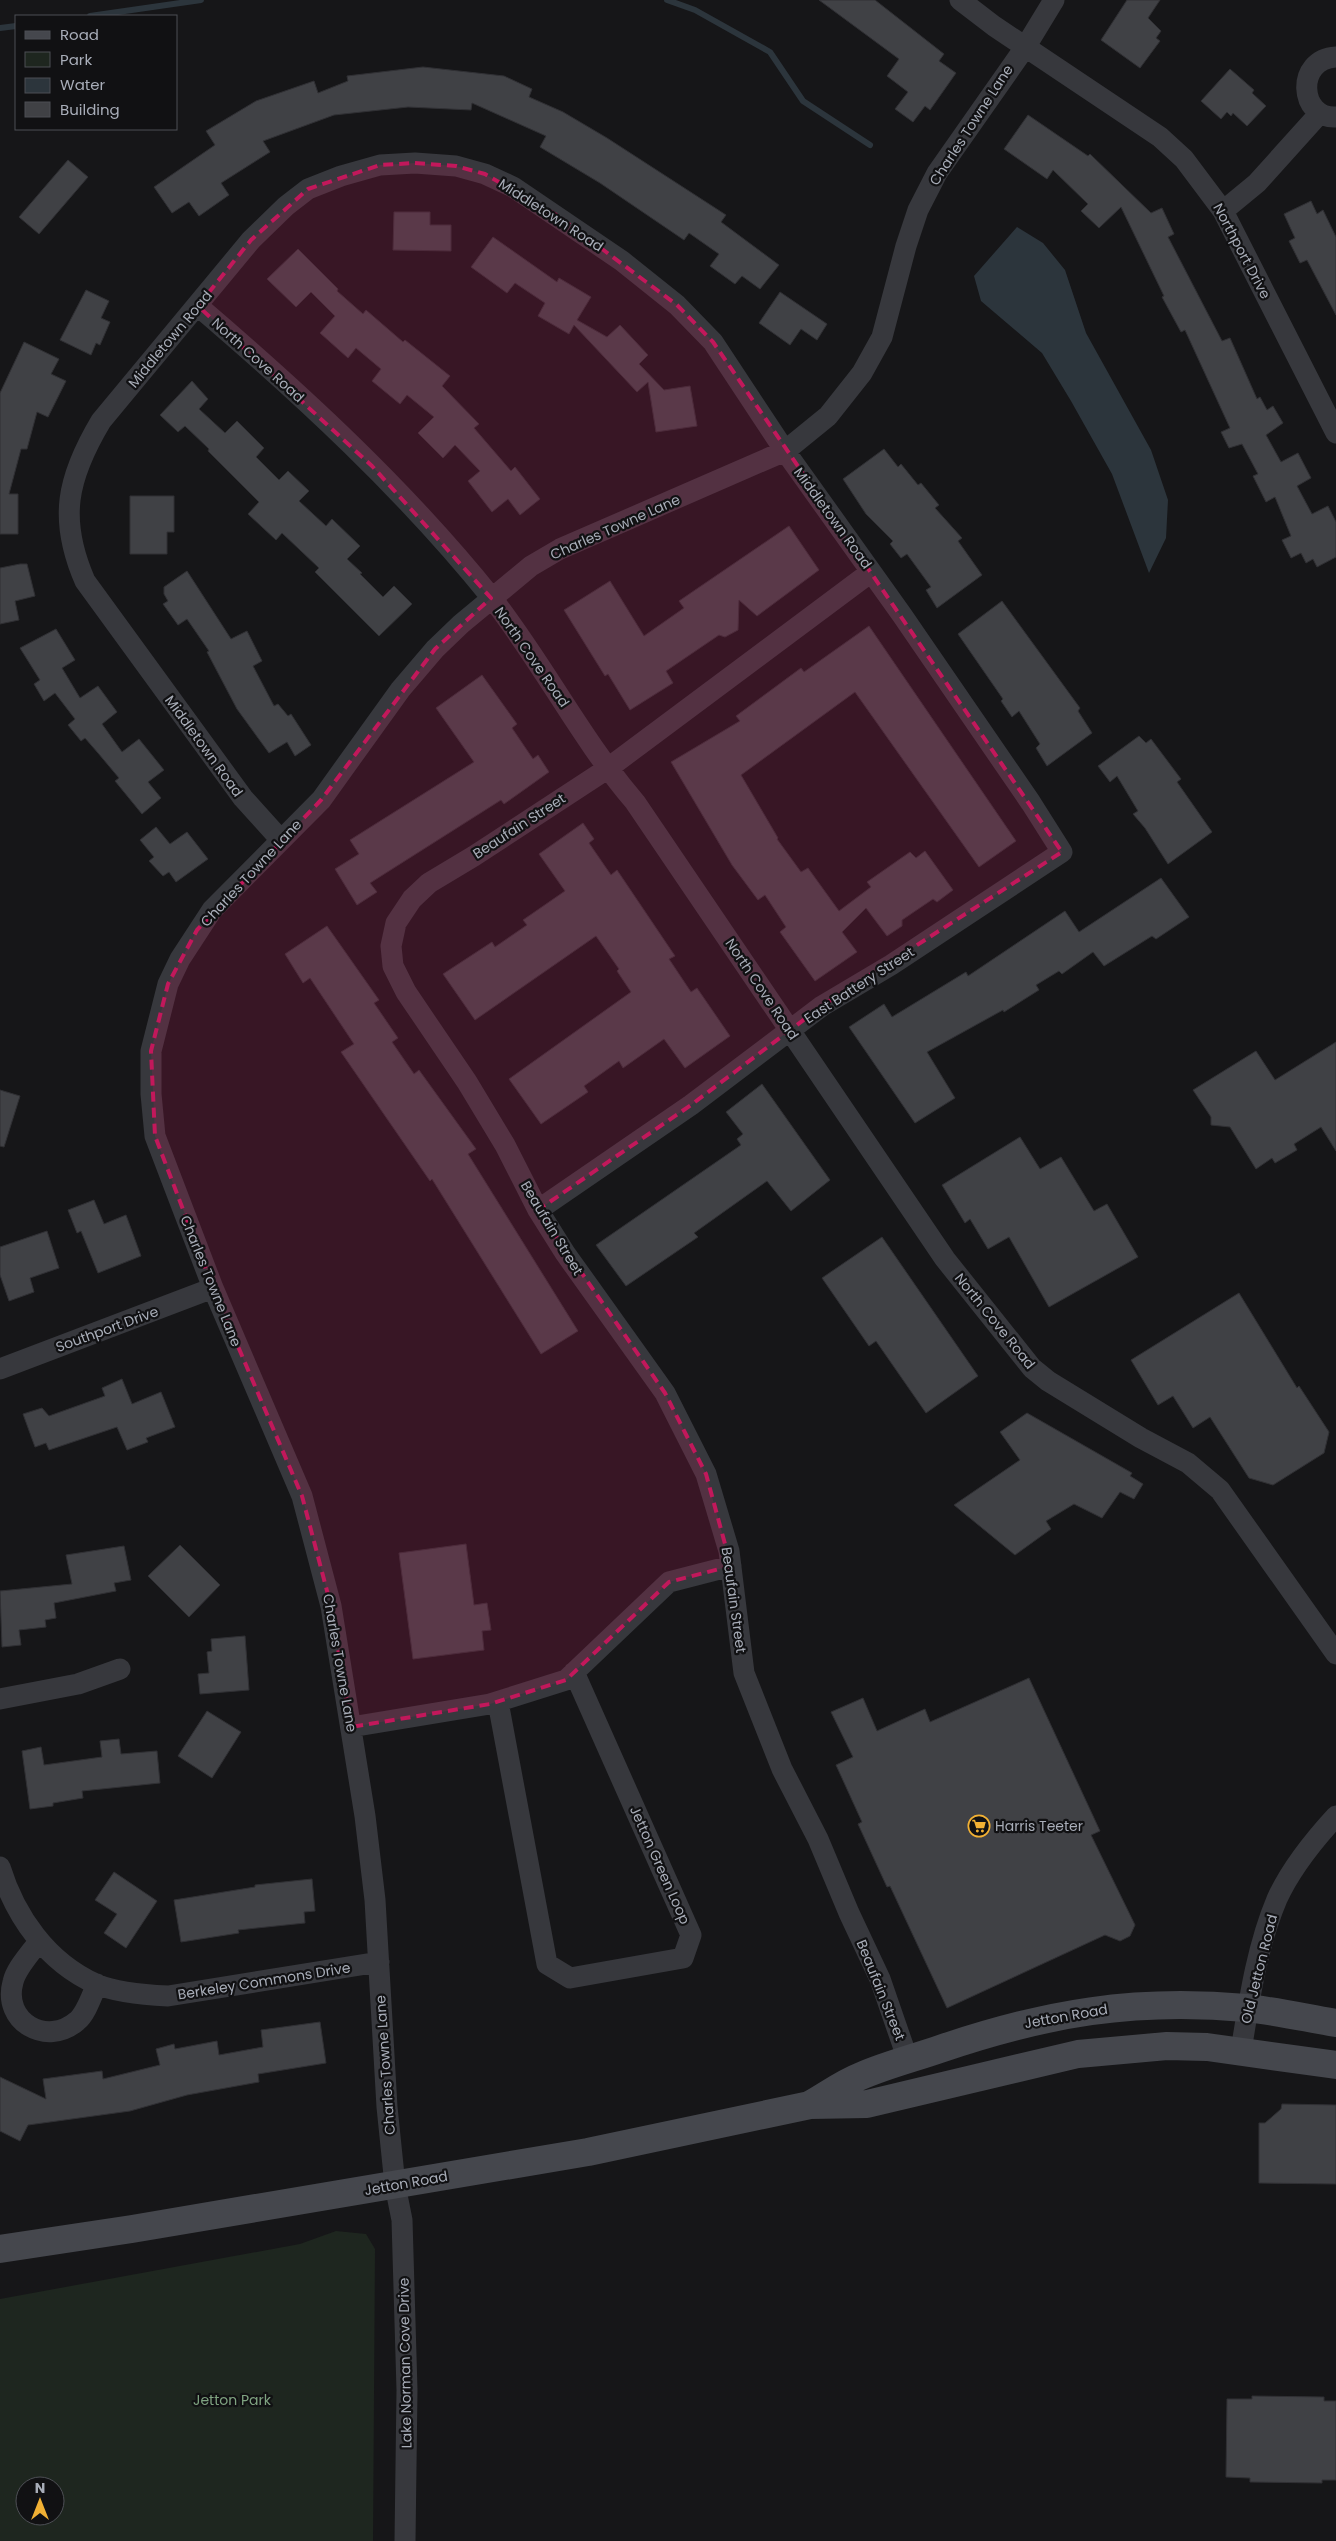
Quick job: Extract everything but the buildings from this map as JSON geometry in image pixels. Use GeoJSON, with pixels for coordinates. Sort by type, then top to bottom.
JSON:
{"type":"FeatureCollection","features":[{"type":"Feature","properties":{"kind":"street","name":"Northport Drive"},"geometry":{"type":"LineString","coordinates":[[960,0],[1160,137],[1184,158],[1223,211],[1336,433]]}},
{"type":"Feature","properties":{"kind":"street","name":"Charles Towne Lane"},"geometry":{"type":"LineString","coordinates":[[394,2185],[386,2107],[375,1900],[366,1825],[331,1606],[302,1496],[214,1288],[155,1136],[151,1094],[151,1051],[168,984],[184,952],[212,910],[320,800],[400,690],[435,649],[491,598],[531,566],[560,549],[785,451],[828,416],[862,373],[882,337],[906,246],[922,203],[937,173],[1026,46],[1054,0]]}},
{"type":"Feature","properties":{"kind":"street"},"geometry":{"type":"LineString","coordinates":[[1223,211],[1257,183],[1307,130],[1328,115],[1312,105],[1306,94],[1306,82],[1310,71],[1318,62],[1336,57]]}},
{"type":"Feature","properties":{"kind":"street","name":"Middletown Road"},"geometry":{"type":"LineString","coordinates":[[280,840],[243,798],[85,581],[74,556],[70,538],[69,500],[83,451],[101,421],[251,240],[286,206],[308,189],[341,176],[380,165],[415,162],[456,166],[485,174],[513,187],[622,261],[677,305],[713,342],[785,451],[1031,803],[1062,852]]}},
{"type":"Feature","properties":{"kind":"street","name":"North Cove Road"},"geometry":{"type":"LineString","coordinates":[[198,306],[372,466],[413,508],[491,598],[606,769],[640,810],[945,1259],[1032,1368],[1048,1381],[1141,1438],[1188,1463],[1220,1490],[1336,1654]]}},
{"type":"Feature","properties":{"kind":"street","name":"Beaufain Street"},"geometry":{"type":"LineString","coordinates":[[871,572],[606,769],[474,856],[429,883],[412,899],[396,923],[391,946],[393,966],[406,992],[467,1082],[505,1145],[538,1210],[565,1253],[665,1394],[706,1474],[729,1551],[744,1673],[761,1721],[782,1769],[818,1839],[880,1979],[908,2060]]}},
{"type":"Feature","properties":{"kind":"street","name":"East Battery Street"},"geometry":{"type":"LineString","coordinates":[[538,1210],[746,1065],[789,1030],[1062,852]]}},
{"type":"Feature","properties":{"kind":"street","name":"Southport Drive"},"geometry":{"type":"LineString","coordinates":[[0,1369],[214,1288]]}},
{"type":"Feature","properties":{"kind":"street"},"geometry":{"type":"LineString","coordinates":[[351,1727],[498,1702],[566,1680],[669,1582],[731,1566]]}},
{"type":"Feature","properties":{"kind":"street"},"geometry":{"type":"LineString","coordinates":[[0,1699],[78,1684],[120,1669]]}},
{"type":"Feature","properties":{"kind":"street","name":"Jetton Green Loop"},"geometry":{"type":"LineString","coordinates":[[498,1702],[547,1964],[570,1978],[684,1958],[691,1935],[574,1672]]}},
{"type":"Feature","properties":{"kind":"street","name":"Old Jetton Road"},"geometry":{"type":"LineString","coordinates":[[1241,2051],[1248,2008],[1264,1937],[1278,1899],[1311,1844],[1336,1816]]}},
{"type":"Feature","properties":{"kind":"street","name":"Berkeley Commons Drive"},"geometry":{"type":"LineString","coordinates":[[0,1866],[12,1899],[27,1927],[39,1941],[78,1973],[97,1984],[148,1995],[168,1996],[379,1962]]}},
{"type":"Feature","properties":{"kind":"street"},"geometry":{"type":"LineString","coordinates":[[39,1941],[13,1980],[10,1994],[14,2010],[22,2020],[34,2029],[49,2033],[63,2030],[79,2020],[97,1984]]}},
{"type":"Feature","properties":{"kind":"street","name":"Jetton Road"},"geometry":{"type":"LineString","coordinates":[[810,2105],[860,2076],[1032,2020],[1078,2012],[1136,2005],[1195,2005],[1248,2008],[1336,2023]]}},
{"type":"Feature","properties":{"kind":"street","name":"Jetton Road"},"geometry":{"type":"LineString","coordinates":[[0,2249],[132,2229],[588,2152],[810,2105],[867,2104],[1019,2066],[1078,2054],[1116,2049],[1167,2046],[1241,2051],[1336,2065]]}},
{"type":"Feature","properties":{"kind":"street","name":"Lake Norman Cove Drive"},"geometry":{"type":"LineString","coordinates":[[394,2185],[402,2220],[407,2390],[405,2541]]}},
{"type":"Feature","properties":{"kind":"highlighted area"},"geometry":{"type":"Polygon","coordinates":[[[415,163],[456,166],[485,174],[558,216],[677,305],[713,342],[1062,852],[822,1006],[691,1105],[538,1210],[665,1393],[706,1474],[731,1566],[669,1582],[566,1680],[490,1704],[351,1727],[331,1606],[302,1496],[213,1288],[155,1136],[151,1051],[168,984],[197,930],[321,800],[435,649],[491,598],[372,466],[198,306],[251,240],[308,189],[380,165],[415,163]]]}},
{"type":"Feature","properties":{"kind":"green space","name":"Jetton Park"},"geometry":{"type":"Polygon","coordinates":[[[336,2231],[366,2234],[375,2249],[373,2541],[0,2541],[0,2299],[300,2244],[336,2231]]]}},
{"type":"Feature","properties":{"kind":"water"},"geometry":{"type":"Polygon","coordinates":[[[1017,227],[1043,243],[1065,270],[1086,333],[1151,450],[1168,500],[1166,538],[1149,573],[1112,474],[1042,353],[981,301],[974,276],[1017,227]]]}},
{"type":"Feature","properties":{"kind":"waterway"},"geometry":{"type":"LineString","coordinates":[[97,15],[201,0]]}},
{"type":"Feature","properties":{"kind":"waterway"},"geometry":{"type":"LineString","coordinates":[[667,0],[695,10],[770,52],[803,101],[870,145]]}},
{"type":"Feature","properties":{"kind":"waterway"},"geometry":{"type":"LineString","coordinates":[[0,28],[15,26]]}},
{"type":"Feature","properties":{"kind":"place","name":"Harris Teeter"},"geometry":{"type":"Point","coordinates":[979,1826]}}]}
